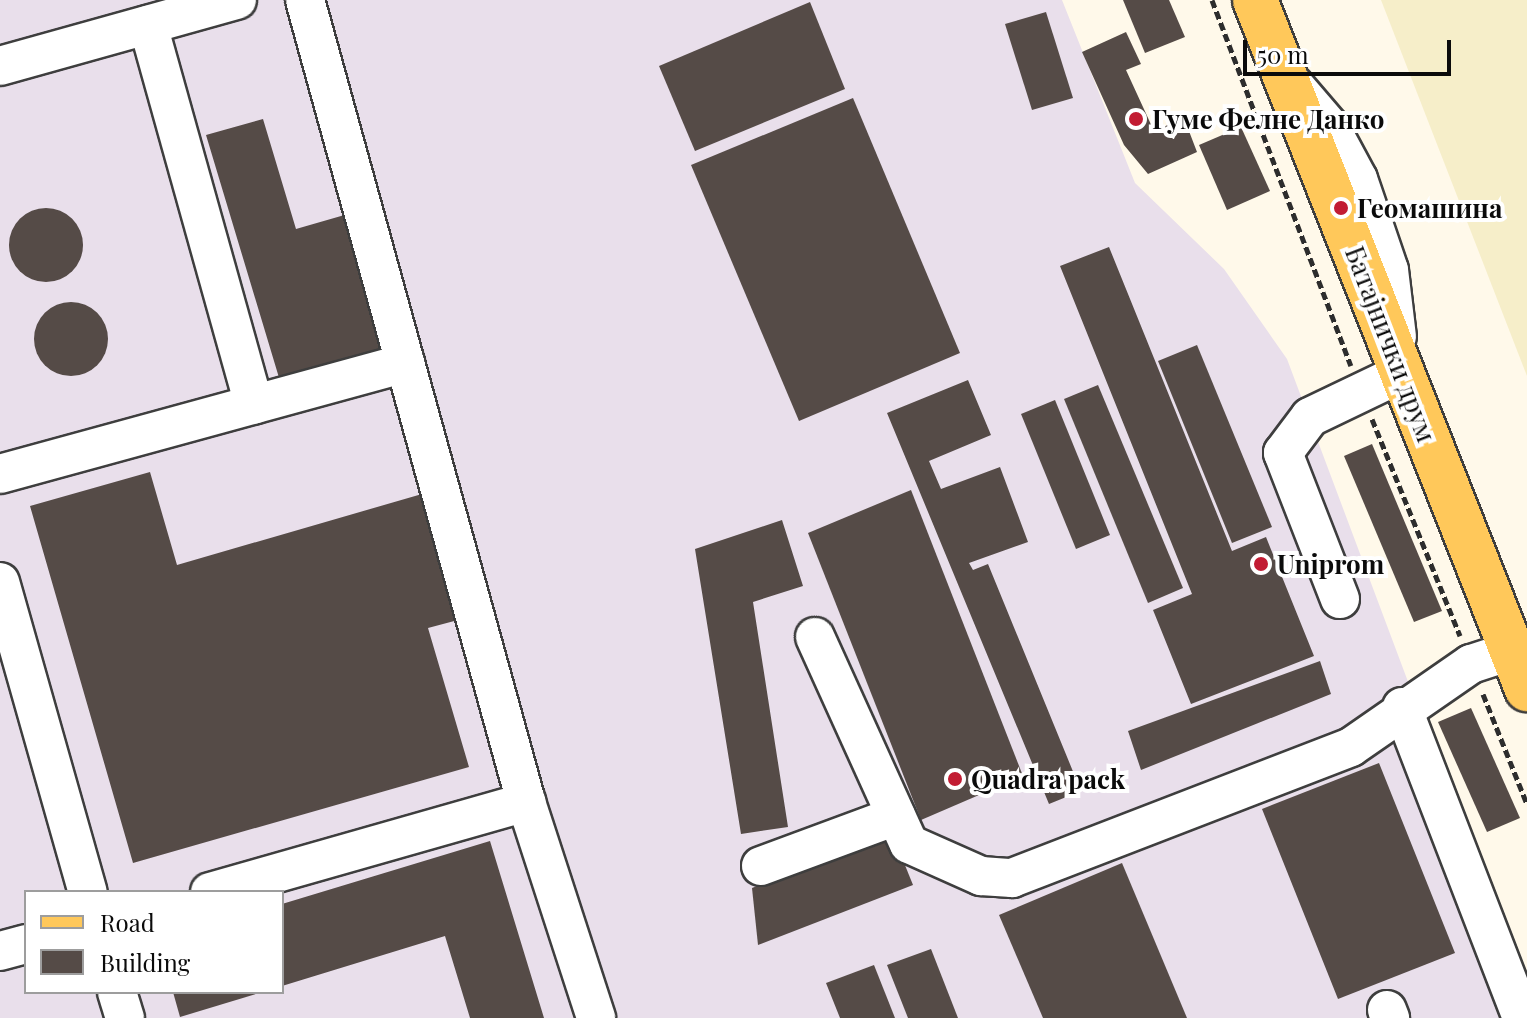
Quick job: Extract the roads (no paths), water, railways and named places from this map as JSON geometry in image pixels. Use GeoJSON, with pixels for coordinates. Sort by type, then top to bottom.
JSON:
{"type":"FeatureCollection","features":[{"type":"Feature","properties":{"kind":"main road","name":"Батајнички друм"},"geometry":{"type":"LineString","coordinates":[[1255,0],[1519,670]]}},
{"type":"Feature","properties":{"kind":"lane"},"geometry":{"type":"LineString","coordinates":[[0,66],[237,0]]}},
{"type":"Feature","properties":{"kind":"lane"},"geometry":{"type":"LineString","coordinates":[[305,0],[526,802],[596,1018]]}},
{"type":"Feature","properties":{"kind":"lane"},"geometry":{"type":"LineString","coordinates":[[148,25],[254,404]]}},
{"type":"Feature","properties":{"kind":"lane"},"geometry":{"type":"LineString","coordinates":[[0,474],[405,363]]}},
{"type":"Feature","properties":{"kind":"lane"},"geometry":{"type":"LineString","coordinates":[[1340,599],[1283,453],[1310,417],[1400,368]]}},
{"type":"Feature","properties":{"kind":"lane"},"geometry":{"type":"LineString","coordinates":[[0,582],[87,890]]}},
{"type":"Feature","properties":{"kind":"lane"},"geometry":{"type":"LineString","coordinates":[[815,637],[909,844],[981,876],[1012,878],[1351,747],[1402,707],[1471,664],[1519,670]]}},
{"type":"Feature","properties":{"kind":"lane"},"geometry":{"type":"LineString","coordinates":[[1402,707],[1522,1018]]}},
{"type":"Feature","properties":{"kind":"lane"},"geometry":{"type":"LineString","coordinates":[[217,890],[526,802]]}},
{"type":"Feature","properties":{"kind":"lane"},"geometry":{"type":"LineString","coordinates":[[761,866],[896,816]]}},
{"type":"Feature","properties":{"kind":"lane"},"geometry":{"type":"LineString","coordinates":[[0,951],[24,945]]}},
{"type":"Feature","properties":{"kind":"lane"},"geometry":{"type":"LineString","coordinates":[[118,994],[125,1018]]}},
{"type":"Feature","properties":{"kind":"place","name":"Гуме Фелне Данко"},"geometry":{"type":"Point","coordinates":[1136,119]}},
{"type":"Feature","properties":{"kind":"place","name":"Геомашина"},"geometry":{"type":"Point","coordinates":[1341,208]}},
{"type":"Feature","properties":{"kind":"place","name":"Uniprom"},"geometry":{"type":"Point","coordinates":[1261,564]}},
{"type":"Feature","properties":{"kind":"place","name":"Quadra pack"},"geometry":{"type":"Point","coordinates":[955,779]}}]}
